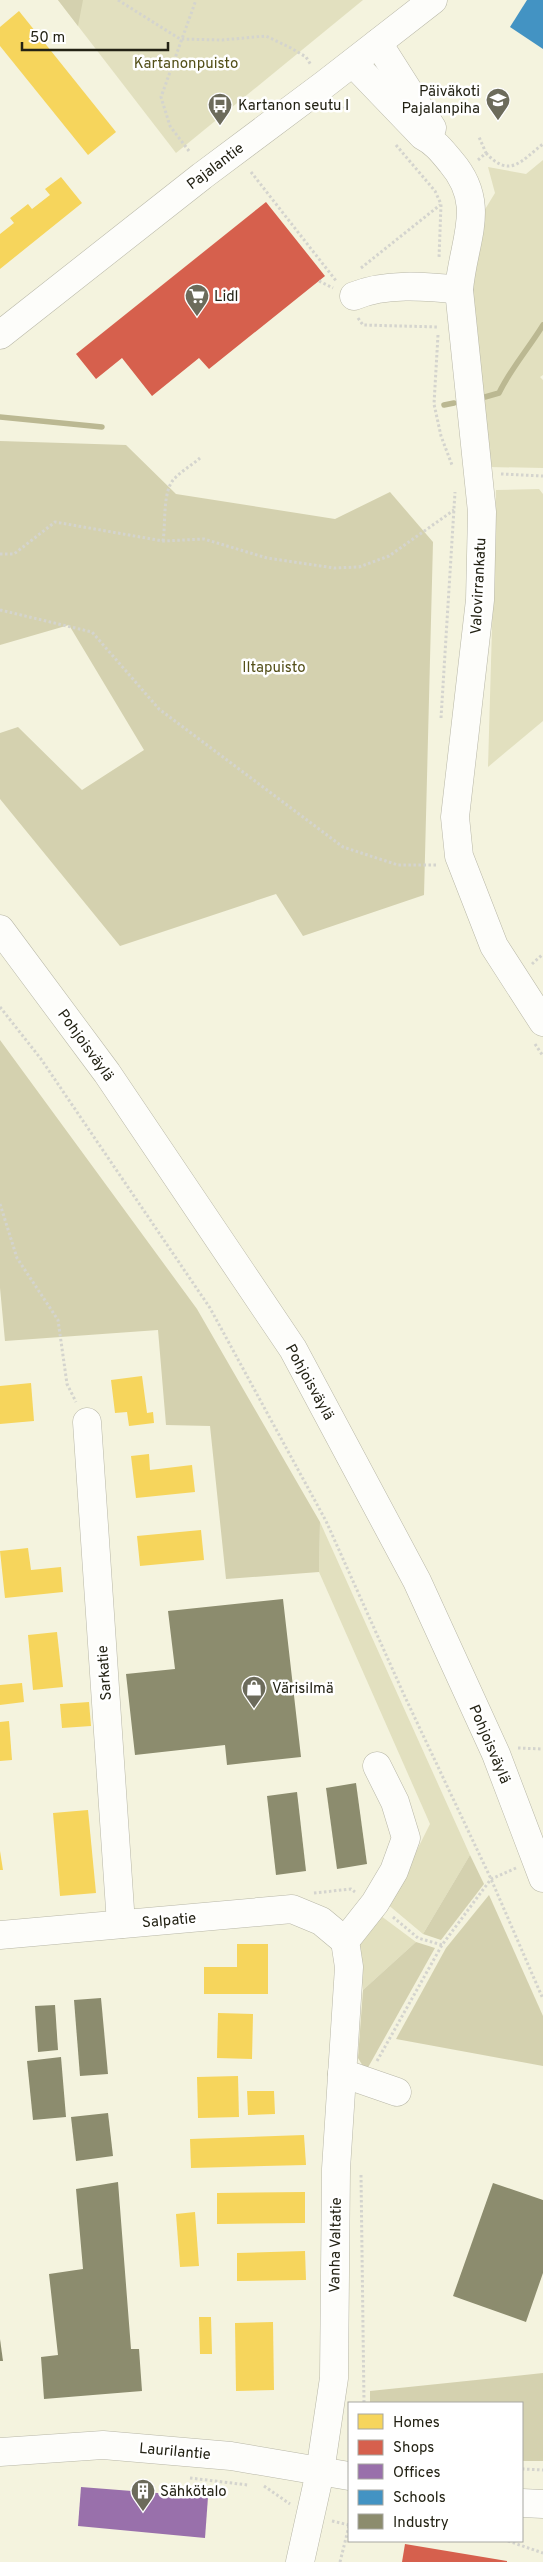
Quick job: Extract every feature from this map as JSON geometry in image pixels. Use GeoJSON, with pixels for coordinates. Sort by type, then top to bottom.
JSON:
{"type":"FeatureCollection","features":[{"type":"Feature","properties":{"kind":"street","name":"Pajalantie"},"geometry":{"type":"LineString","coordinates":[[0,335],[202,176],[353,63],[433,0]]}},
{"type":"Feature","properties":{"kind":"street","name":"Valovirrankatu"},"geometry":{"type":"LineString","coordinates":[[378,43],[433,130],[434,142]]}},
{"type":"Feature","properties":{"kind":"street","name":"Valovirrankatu"},"geometry":{"type":"LineString","coordinates":[[353,63],[423,136],[434,142],[460,172],[472,205],[461,266],[459,290],[482,512],[480,600],[455,817],[459,856],[494,946],[543,1022]]}},
{"type":"Feature","properties":{"kind":"street"},"geometry":{"type":"LineString","coordinates":[[349,286],[372,289],[437,288],[459,290]]}},
{"type":"Feature","properties":{"kind":"street","name":"Pohjoisväylä"},"geometry":{"type":"LineString","coordinates":[[0,929],[107,1073],[293,1349],[417,1581],[496,1754],[543,1878]]}},
{"type":"Feature","properties":{"kind":"street","name":"Sarkatie"},"geometry":{"type":"LineString","coordinates":[[87,1422],[121,1924]]}},
{"type":"Feature","properties":{"kind":"street"},"geometry":{"type":"LineString","coordinates":[[339,1936],[375,1903],[394,1871],[406,1838],[395,1802],[377,1766]]}},
{"type":"Feature","properties":{"kind":"street","name":"Salpatie"},"geometry":{"type":"LineString","coordinates":[[0,1934],[292,1910],[321,1921],[339,1936]]}},
{"type":"Feature","properties":{"kind":"street","name":"Vanha Valtatie"},"geometry":{"type":"LineString","coordinates":[[300,2562],[320,2472],[334,2378],[336,2168],[349,1967],[339,1936]]}},
{"type":"Feature","properties":{"kind":"street"},"geometry":{"type":"LineString","coordinates":[[342,2073],[397,2092]]}},
{"type":"Feature","properties":{"kind":"street","name":"Laurilantie"},"geometry":{"type":"LineString","coordinates":[[0,2452],[103,2445],[231,2456],[348,2476]]}},
{"type":"Feature","properties":{"kind":"street"},"geometry":{"type":"LineString","coordinates":[[523,2503],[543,2504]]}},
{"type":"Feature","properties":{"kind":"path"},"geometry":{"type":"LineString","coordinates":[[118,0],[180,39],[222,40],[266,36],[306,57]]}},
{"type":"Feature","properties":{"kind":"path"},"geometry":{"type":"LineString","coordinates":[[189,151],[170,126],[161,97],[180,39],[196,0]]}},
{"type":"Feature","properties":{"kind":"path"},"geometry":{"type":"LineString","coordinates":[[486,154],[497,165],[505,167],[515,166],[543,144]]}},
{"type":"Feature","properties":{"kind":"path"},"geometry":{"type":"LineString","coordinates":[[251,172],[340,286],[349,286],[441,204]]}},
{"type":"Feature","properties":{"kind":"path"},"geometry":{"type":"LineString","coordinates":[[163,541],[166,517],[165,496],[174,479],[200,458]]}},
{"type":"Feature","properties":{"kind":"path"},"geometry":{"type":"LineString","coordinates":[[478,473],[543,476]]}},
{"type":"Feature","properties":{"kind":"path"},"geometry":{"type":"LineString","coordinates":[[0,554],[14,554],[55,522],[163,541],[204,539],[266,558],[334,568],[359,567],[389,556],[454,510]]}},
{"type":"Feature","properties":{"kind":"path"},"geometry":{"type":"LineString","coordinates":[[0,610],[92,632],[159,708],[343,847],[398,866],[440,865]]}},
{"type":"Feature","properties":{"kind":"path"},"geometry":{"type":"LineString","coordinates":[[0,1007],[41,1059],[205,1300],[326,1520],[404,1697],[491,1879],[543,1999]]}},
{"type":"Feature","properties":{"kind":"path"},"geometry":{"type":"LineString","coordinates":[[0,1204],[16,1258],[58,1320],[67,1384],[87,1422]]}},
{"type":"Feature","properties":{"kind":"path"},"geometry":{"type":"LineString","coordinates":[[375,1903],[418,1938],[442,1945]]}},
{"type":"Feature","properties":{"kind":"path"},"geometry":{"type":"LineString","coordinates":[[523,2469],[543,2470]]}},
{"type":"Feature","properties":{"kind":"path"},"geometry":{"type":"LineString","coordinates":[[180,2477],[264,2486],[310,2516],[348,2526]]}},
{"type":"Feature","properties":{"kind":"path"},"geometry":{"type":"LineString","coordinates":[[340,2562],[348,2530]]}},
{"type":"Feature","properties":{"kind":"path"},"geometry":{"type":"LineString","coordinates":[[511,2542],[543,2553]]}},
{"type":"Feature","properties":{"kind":"green space","name":"Kartanonpuisto"},"geometry":{"type":"Polygon","coordinates":[[[58,0],[363,0],[176,153],[58,0]]]}},
{"type":"Feature","properties":{"kind":"green space"},"geometry":{"type":"Polygon","coordinates":[[[58,0],[83,0],[78,26],[58,0]]]}},
{"type":"Feature","properties":{"kind":"green space"},"geometry":{"type":"Polygon","coordinates":[[[543,160],[543,375],[540,377],[543,380],[543,468],[489,467],[471,272],[484,211],[495,193],[488,167],[526,174],[543,160]]]}},
{"type":"Feature","properties":{"kind":"green space","name":"Iltapuisto"},"geometry":{"type":"Polygon","coordinates":[[[0,441],[126,445],[176,494],[335,519],[390,492],[433,542],[424,895],[303,936],[276,894],[120,946],[0,799],[0,733],[18,727],[82,790],[144,750],[69,625],[0,645],[0,441]]]}},
{"type":"Feature","properties":{"kind":"green space"},"geometry":{"type":"Polygon","coordinates":[[[539,489],[543,494],[543,721],[488,767],[496,490],[539,489]]]}},
{"type":"Feature","properties":{"kind":"green space"},"geometry":{"type":"Polygon","coordinates":[[[0,1040],[197,1309],[320,1522],[319,1572],[226,1579],[210,1426],[166,1425],[158,1330],[5,1341],[0,1288],[0,1040]]]}},
{"type":"Feature","properties":{"kind":"green space"},"geometry":{"type":"Polygon","coordinates":[[[320,1522],[470,1855],[423,1934],[386,1903],[404,1876],[430,1824],[319,1572],[320,1522]]]}},
{"type":"Feature","properties":{"kind":"green space"},"geometry":{"type":"Polygon","coordinates":[[[470,1855],[484,1884],[441,1940],[423,1934],[470,1855]]]}},
{"type":"Feature","properties":{"kind":"green space"},"geometry":{"type":"Polygon","coordinates":[[[489,1895],[543,2016],[543,2066],[396,2039],[446,1948],[489,1895]]]}},
{"type":"Feature","properties":{"kind":"green space"},"geometry":{"type":"Polygon","coordinates":[[[377,1913],[416,1942],[363,1990],[359,1945],[377,1913]]]}},
{"type":"Feature","properties":{"kind":"green space"},"geometry":{"type":"Polygon","coordinates":[[[416,1942],[435,1948],[366,2071],[358,2058],[363,1990],[416,1942]]]}},
{"type":"Feature","properties":{"kind":"green space"},"geometry":{"type":"Polygon","coordinates":[[[543,2373],[543,2461],[523,2461],[523,2402],[370,2402],[370,2391],[543,2373]]]}},
{"type":"Feature","properties":{"kind":"building: Homes"},"geometry":{"type":"Polygon","coordinates":[[[19,11],[116,132],[88,155],[0,46],[0,27],[19,11]]]}},
{"type":"Feature","properties":{"kind":"building: Homes"},"geometry":{"type":"Polygon","coordinates":[[[61,177],[82,203],[0,269],[0,234],[14,223],[10,218],[28,204],[32,209],[50,195],[45,189],[61,177]]]}},
{"type":"Feature","properties":{"kind":"building: Homes"},"geometry":{"type":"Polygon","coordinates":[[[142,1376],[147,1413],[153,1412],[154,1423],[129,1426],[127,1412],[115,1413],[111,1380],[142,1376]]]}},
{"type":"Feature","properties":{"kind":"building: Homes"},"geometry":{"type":"Polygon","coordinates":[[[31,1383],[34,1421],[0,1424],[0,1386],[31,1383]]]}},
{"type":"Feature","properties":{"kind":"building: Homes"},"geometry":{"type":"Polygon","coordinates":[[[149,1454],[150,1470],[192,1465],[195,1492],[136,1498],[131,1456],[149,1454]]]}},
{"type":"Feature","properties":{"kind":"building: Homes"},"geometry":{"type":"Polygon","coordinates":[[[201,1530],[204,1560],[140,1566],[137,1536],[201,1530]]]}},
{"type":"Feature","properties":{"kind":"building: Homes"},"geometry":{"type":"Polygon","coordinates":[[[28,1548],[31,1570],[61,1567],[63,1592],[5,1598],[0,1551],[28,1548]]]}},
{"type":"Feature","properties":{"kind":"building: Homes"},"geometry":{"type":"Polygon","coordinates":[[[57,1632],[63,1687],[33,1690],[28,1635],[57,1632]]]}},
{"type":"Feature","properties":{"kind":"building: Homes"},"geometry":{"type":"Polygon","coordinates":[[[22,1683],[24,1702],[0,1705],[0,1685],[22,1683]]]}},
{"type":"Feature","properties":{"kind":"building: Homes"},"geometry":{"type":"Polygon","coordinates":[[[89,1702],[91,1726],[62,1728],[60,1704],[89,1702]]]}},
{"type":"Feature","properties":{"kind":"building: Homes"},"geometry":{"type":"Polygon","coordinates":[[[9,1721],[12,1760],[0,1761],[0,1722],[9,1721]]]}},
{"type":"Feature","properties":{"kind":"building: Homes"},"geometry":{"type":"Polygon","coordinates":[[[88,1810],[96,1893],[60,1896],[53,1813],[88,1810]]]}},
{"type":"Feature","properties":{"kind":"building: Homes"},"geometry":{"type":"Polygon","coordinates":[[[0,1851],[3,1870],[0,1870],[0,1851]]]}},
{"type":"Feature","properties":{"kind":"building: Homes"},"geometry":{"type":"Polygon","coordinates":[[[237,1944],[268,1944],[268,1994],[204,1994],[204,1967],[237,1967],[237,1944]]]}},
{"type":"Feature","properties":{"kind":"building: Homes"},"geometry":{"type":"Polygon","coordinates":[[[218,2013],[253,2014],[252,2059],[217,2058],[218,2013]]]}},
{"type":"Feature","properties":{"kind":"building: Homes"},"geometry":{"type":"Polygon","coordinates":[[[238,2076],[239,2117],[198,2118],[197,2077],[238,2076]]]}},
{"type":"Feature","properties":{"kind":"building: Homes"},"geometry":{"type":"Polygon","coordinates":[[[247,2091],[274,2091],[275,2114],[248,2115],[247,2091]]]}},
{"type":"Feature","properties":{"kind":"building: Homes"},"geometry":{"type":"Polygon","coordinates":[[[304,2135],[306,2165],[191,2168],[190,2139],[304,2135]]]}},
{"type":"Feature","properties":{"kind":"building: Homes"},"geometry":{"type":"Polygon","coordinates":[[[305,2192],[305,2223],[217,2224],[217,2193],[305,2192]]]}},
{"type":"Feature","properties":{"kind":"building: Homes"},"geometry":{"type":"Polygon","coordinates":[[[195,2212],[199,2266],[180,2267],[176,2214],[195,2212]]]}},
{"type":"Feature","properties":{"kind":"building: Homes"},"geometry":{"type":"Polygon","coordinates":[[[305,2251],[306,2280],[237,2281],[237,2253],[305,2251]]]}},
{"type":"Feature","properties":{"kind":"building: Homes"},"geometry":{"type":"Polygon","coordinates":[[[199,2317],[211,2317],[212,2354],[200,2354],[199,2317]]]}},
{"type":"Feature","properties":{"kind":"building: Homes"},"geometry":{"type":"Polygon","coordinates":[[[273,2322],[274,2390],[236,2391],[235,2323],[273,2322]]]}},
{"type":"Feature","properties":{"kind":"building: Shops","name":"Lidl"},"geometry":{"type":"Polygon","coordinates":[[[266,202],[325,276],[209,369],[199,358],[152,396],[122,358],[96,379],[76,354],[266,202]]]}},
{"type":"Feature","properties":{"kind":"building: Shops"},"geometry":{"type":"Polygon","coordinates":[[[405,2544],[507,2561],[507,2562],[402,2562],[405,2544]]]}},
{"type":"Feature","properties":{"kind":"building: Offices","name":"Sähkötalo"},"geometry":{"type":"Polygon","coordinates":[[[81,2487],[208,2497],[205,2538],[78,2526],[81,2487]]]}},
{"type":"Feature","properties":{"kind":"building: Schools"},"geometry":{"type":"Polygon","coordinates":[[[527,0],[543,0],[543,49],[510,27],[527,0]]]}},
{"type":"Feature","properties":{"kind":"building: Industry"},"geometry":{"type":"Polygon","coordinates":[[[283,1599],[301,1757],[227,1765],[225,1745],[135,1755],[126,1674],[175,1669],[168,1611],[283,1599]]]}},
{"type":"Feature","properties":{"kind":"building: Industry"},"geometry":{"type":"Polygon","coordinates":[[[356,1783],[367,1864],[337,1869],[326,1788],[356,1783]]]}},
{"type":"Feature","properties":{"kind":"building: Industry"},"geometry":{"type":"Polygon","coordinates":[[[297,1792],[306,1871],[276,1875],[267,1796],[297,1792]]]}},
{"type":"Feature","properties":{"kind":"building: Industry"},"geometry":{"type":"Polygon","coordinates":[[[101,1998],[108,2074],[80,2076],[74,2000],[101,1998]]]}},
{"type":"Feature","properties":{"kind":"building: Industry"},"geometry":{"type":"Polygon","coordinates":[[[55,2005],[58,2050],[38,2052],[35,2006],[55,2005]]]}},
{"type":"Feature","properties":{"kind":"building: Industry"},"geometry":{"type":"Polygon","coordinates":[[[61,2057],[66,2117],[33,2120],[27,2061],[61,2057]]]}},
{"type":"Feature","properties":{"kind":"building: Industry"},"geometry":{"type":"Polygon","coordinates":[[[108,2113],[113,2156],[76,2161],[71,2117],[108,2113]]]}},
{"type":"Feature","properties":{"kind":"building: Industry"},"geometry":{"type":"Polygon","coordinates":[[[118,2182],[131,2349],[139,2349],[142,2391],[44,2399],[41,2357],[58,2355],[49,2274],[83,2269],[76,2189],[118,2182]]]}},
{"type":"Feature","properties":{"kind":"building: Industry"},"geometry":{"type":"Polygon","coordinates":[[[493,2183],[543,2200],[543,2273],[526,2322],[453,2296],[493,2183]]]}},
{"type":"Feature","properties":{"kind":"building: Industry"},"geometry":{"type":"Polygon","coordinates":[[[0,2339],[3,2361],[0,2361],[0,2339]]]}},
{"type":"Feature","properties":{"kind":"waterway"},"geometry":{"type":"LineString","coordinates":[[485,397],[499,393],[543,325]]}},
{"type":"Feature","properties":{"kind":"waterway"},"geometry":{"type":"LineString","coordinates":[[444,405],[454,403]]}},
{"type":"Feature","properties":{"kind":"waterway"},"geometry":{"type":"LineString","coordinates":[[0,417],[102,427]]}},
{"type":"Feature","properties":{"kind":"place","name":"Päiväkoti Pajalanpiha"},"geometry":{"type":"Point","coordinates":[498,121]}},
{"type":"Feature","properties":{"kind":"place","name":"Kartanon seutu I"},"geometry":{"type":"Point","coordinates":[220,126]}},
{"type":"Feature","properties":{"kind":"place","name":"Lidl"},"geometry":{"type":"Point","coordinates":[197,317]}},
{"type":"Feature","properties":{"kind":"place","name":"Värisilmä"},"geometry":{"type":"Point","coordinates":[254,1709]}},
{"type":"Feature","properties":{"kind":"place","name":"Sähkötalo"},"geometry":{"type":"Point","coordinates":[143,2512]}}]}
